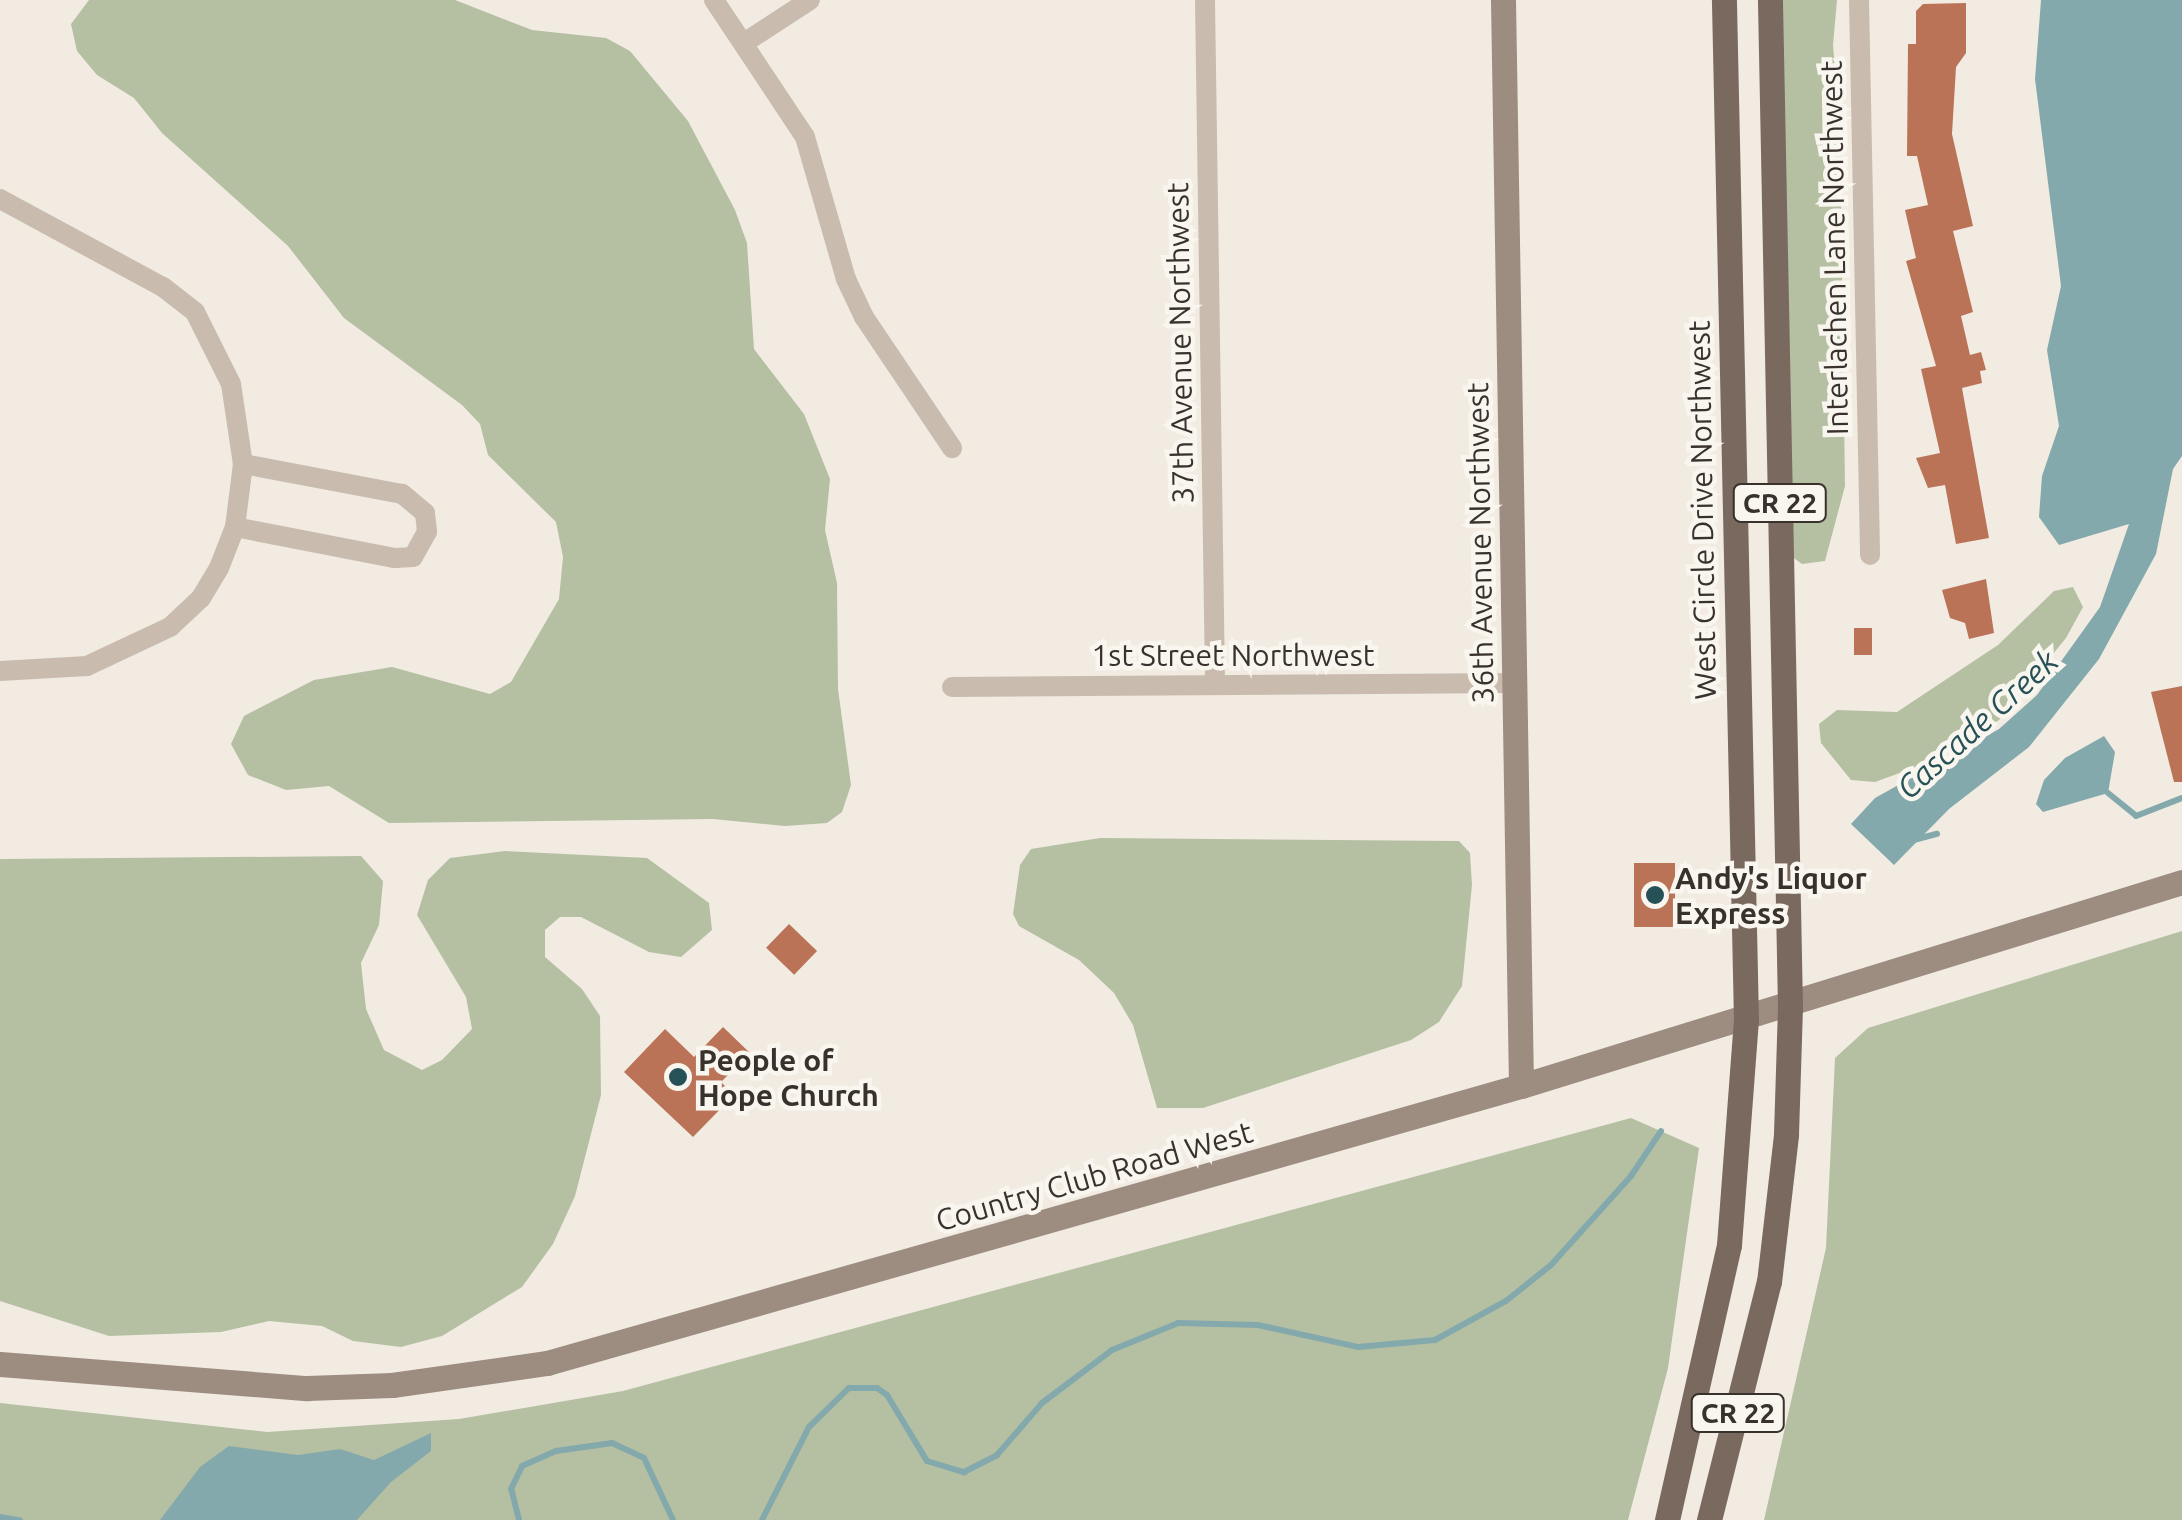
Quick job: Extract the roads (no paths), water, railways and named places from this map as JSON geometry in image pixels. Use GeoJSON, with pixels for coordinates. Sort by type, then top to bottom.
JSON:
{"type":"FeatureCollection","features":[{"type":"Feature","properties":{"kind":"main road","name":"36th Avenue Northwest"},"geometry":{"type":"LineString","coordinates":[[1503,0],[1521,1086]]}},
{"type":"Feature","properties":{"kind":"main road","name":"West Circle Drive Northwest"},"geometry":{"type":"LineString","coordinates":[[1724,0],[1746,1020]]}},
{"type":"Feature","properties":{"kind":"main road","name":"CR 22"},"geometry":{"type":"LineString","coordinates":[[1709,1520],[1772,1264],[1784,1177],[1790,1006],[1770,0]]}},
{"type":"Feature","properties":{"kind":"main road","name":"Country Club Road West"},"geometry":{"type":"LineString","coordinates":[[0,1364],[307,1388],[392,1385],[547,1363],[1746,1020],[2182,882]]}},
{"type":"Feature","properties":{"kind":"main road","name":"CR 22"},"geometry":{"type":"LineString","coordinates":[[1666,1520],[1728,1245],[1746,1020]]}},
{"type":"Feature","properties":{"kind":"street"},"geometry":{"type":"LineString","coordinates":[[714,0],[747,41],[805,137],[846,279],[864,317],[952,448]]}},
{"type":"Feature","properties":{"kind":"street"},"geometry":{"type":"LineString","coordinates":[[747,41],[810,0]]}},
{"type":"Feature","properties":{"kind":"street","name":"37th Avenue Northwest"},"geometry":{"type":"LineString","coordinates":[[1205,0],[1215,684]]}},
{"type":"Feature","properties":{"kind":"street","name":"Interlachen Lane Northwest"},"geometry":{"type":"LineString","coordinates":[[1860,0],[1870,555]]}},
{"type":"Feature","properties":{"kind":"street"},"geometry":{"type":"LineString","coordinates":[[0,199],[163,287],[195,312],[231,384],[244,464],[235,528],[201,598],[146,642],[88,666],[0,671]]}},
{"type":"Feature","properties":{"kind":"street"},"geometry":{"type":"LineString","coordinates":[[235,528],[394,558],[413,557],[426,532],[425,513],[402,494],[244,464]]}},
{"type":"Feature","properties":{"kind":"street","name":"1st Street Northwest"},"geometry":{"type":"LineString","coordinates":[[952,687],[1515,683]]}},
{"type":"Feature","properties":{"kind":"water"},"geometry":{"type":"Polygon","coordinates":[[[2041,0],[2182,0],[2182,456],[2173,469],[2156,554],[2099,659],[2029,747],[1949,809],[1894,865],[1851,824],[1875,798],[1999,729],[2037,695],[2100,607],[2129,524],[2059,545],[2039,517],[2042,476],[2059,426],[2047,350],[2061,286],[2035,79],[2041,0]]]}},
{"type":"Feature","properties":{"kind":"water"},"geometry":{"type":"Polygon","coordinates":[[[2104,736],[2115,752],[2108,793],[2043,812],[2036,804],[2044,780],[2065,758],[2104,736]]]}},
{"type":"Feature","properties":{"kind":"water"},"geometry":{"type":"Polygon","coordinates":[[[431,1433],[431,1451],[391,1482],[357,1520],[160,1520],[200,1467],[229,1446],[298,1455],[340,1449],[374,1460],[431,1433]]]}},
{"type":"Feature","properties":{"kind":"waterway"},"geometry":{"type":"LineString","coordinates":[[2108,793],[2136,816],[2182,798]]}},
{"type":"Feature","properties":{"kind":"waterway"},"geometry":{"type":"LineString","coordinates":[[1910,841],[1937,834]]}},
{"type":"Feature","properties":{"kind":"waterway","name":"Cascade Creek"},"geometry":{"type":"LineString","coordinates":[[762,1520],[809,1427],[849,1388],[877,1388],[887,1395],[927,1461],[964,1472],[997,1455],[1042,1403],[1112,1350],[1178,1323],[1258,1325],[1358,1347],[1435,1340],[1506,1301],[1551,1265],[1631,1176],[1661,1131]]}},
{"type":"Feature","properties":{"kind":"waterway","name":"Cascade Creek"},"geometry":{"type":"LineString","coordinates":[[519,1520],[511,1489],[522,1466],[556,1451],[612,1443],[644,1458],[673,1520]]}},
{"type":"Feature","properties":{"kind":"waterway"},"geometry":{"type":"LineString","coordinates":[[0,1517],[20,1520]]}},
{"type":"Feature","properties":{"kind":"place","name":"Andy's Liquor Express"},"geometry":{"type":"Point","coordinates":[1655,895]}},
{"type":"Feature","properties":{"kind":"place","name":"People of Hope Church"},"geometry":{"type":"Point","coordinates":[678,1077]}}]}
